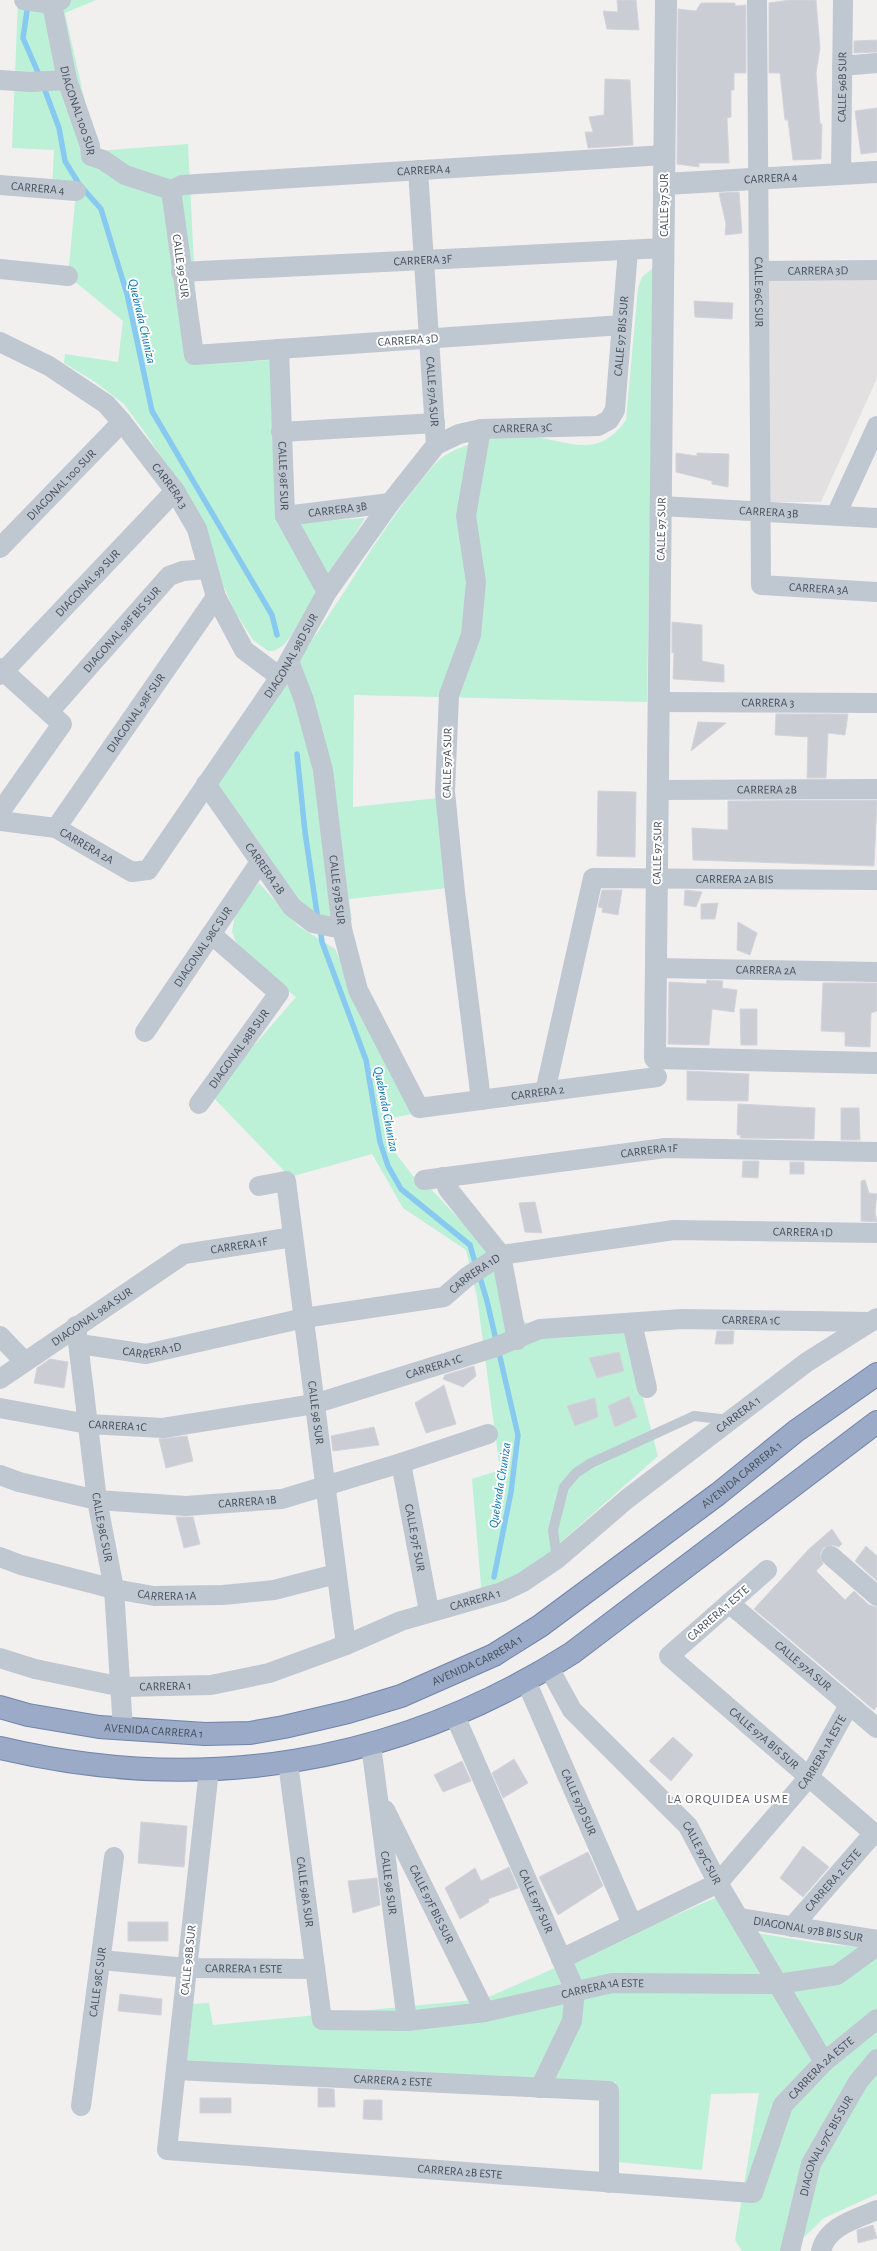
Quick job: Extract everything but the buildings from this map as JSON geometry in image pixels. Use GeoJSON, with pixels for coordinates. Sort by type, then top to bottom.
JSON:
{"type":"FeatureCollection","features":[{"type":"Feature","properties":{"kind":"highway","name":"AVENIDA CARRERA 1"},"geometry":{"type":"LineString","coordinates":[[0,1706],[28,1715],[99,1727],[205,1734],[250,1733],[284,1727],[348,1712],[401,1696],[494,1656],[595,1587],[718,1494],[796,1431],[877,1374]]}},
{"type":"Feature","properties":{"kind":"highway"},"geometry":{"type":"LineString","coordinates":[[0,1748],[90,1765],[142,1769],[209,1770],[288,1763],[371,1745],[455,1716],[549,1668],[619,1619],[877,1422]]}},
{"type":"Feature","properties":{"kind":"street","name":"CALLE 97 SUR"},"geometry":{"type":"LineString","coordinates":[[656,1068],[666,0]]}},
{"type":"Feature","properties":{"kind":"street","name":"CALLE 96C SUR"},"geometry":{"type":"LineString","coordinates":[[758,0],[761,585]]}},
{"type":"Feature","properties":{"kind":"street","name":"CALLE 96B SUR"},"geometry":{"type":"LineString","coordinates":[[841,174],[843,0]]}},
{"type":"Feature","properties":{"kind":"street","name":"DIAGONAL 100 SUR"},"geometry":{"type":"LineString","coordinates":[[45,2],[62,80],[90,146],[91,156],[103,160],[125,175],[177,187]]}},
{"type":"Feature","properties":{"kind":"street"},"geometry":{"type":"LineString","coordinates":[[842,66],[877,64]]}},
{"type":"Feature","properties":{"kind":"street"},"geometry":{"type":"LineString","coordinates":[[0,80],[30,82],[62,80]]}},
{"type":"Feature","properties":{"kind":"street","name":"CARRERA 4"},"geometry":{"type":"LineString","coordinates":[[177,187],[664,155]]}},
{"type":"Feature","properties":{"kind":"street","name":"CALLE 97A SUR"},"geometry":{"type":"LineString","coordinates":[[418,170],[436,444]]}},
{"type":"Feature","properties":{"kind":"street","name":"CARRERA 4"},"geometry":{"type":"LineString","coordinates":[[664,184],[877,172]]}},
{"type":"Feature","properties":{"kind":"street","name":"CARRERA 4"},"geometry":{"type":"LineString","coordinates":[[0,185],[76,191]]}},
{"type":"Feature","properties":{"kind":"street","name":"CALLE 99 SUR"},"geometry":{"type":"LineString","coordinates":[[177,187],[181,272],[194,354]]}},
{"type":"Feature","properties":{"kind":"street","name":"CARRERA 3F"},"geometry":{"type":"LineString","coordinates":[[181,272],[664,248]]}},
{"type":"Feature","properties":{"kind":"street","name":"CALLE 97 BIS SUR"},"geometry":{"type":"LineString","coordinates":[[609,420],[615,410],[628,250]]}},
{"type":"Feature","properties":{"kind":"street"},"geometry":{"type":"LineString","coordinates":[[0,269],[68,276]]}},
{"type":"Feature","properties":{"kind":"street","name":"CARRERA 3D"},"geometry":{"type":"LineString","coordinates":[[759,271],[877,270]]}},
{"type":"Feature","properties":{"kind":"street","name":"CARRERA 3D"},"geometry":{"type":"LineString","coordinates":[[194,354],[622,325]]}},
{"type":"Feature","properties":{"kind":"street","name":"CARRERA 3"},"geometry":{"type":"LineString","coordinates":[[0,342],[50,366],[106,404],[122,422],[175,491],[197,529],[216,597],[244,650],[284,669]]}},
{"type":"Feature","properties":{"kind":"street","name":"CALLE 98F SUR"},"geometry":{"type":"LineString","coordinates":[[279,349],[285,516],[327,592]]}},
{"type":"Feature","properties":{"kind":"street","name":"CARRERA 3C"},"geometry":{"type":"LineString","coordinates":[[436,444],[459,434],[481,430],[598,426],[609,420]]}},
{"type":"Feature","properties":{"kind":"street","name":"DIAGONAL 100 SUR"},"geometry":{"type":"LineString","coordinates":[[0,548],[122,422]]}},
{"type":"Feature","properties":{"kind":"street"},"geometry":{"type":"LineString","coordinates":[[281,432],[435,423]]}},
{"type":"Feature","properties":{"kind":"street"},"geometry":{"type":"LineString","coordinates":[[836,515],[877,426]]}},
{"type":"Feature","properties":{"kind":"street","name":"CALLE 97A SUR"},"geometry":{"type":"LineString","coordinates":[[481,430],[466,516],[476,582],[471,635],[449,696],[445,792],[455,892],[481,1100]]}},
{"type":"Feature","properties":{"kind":"street","name":"DIAGONAL 98D SUR"},"geometry":{"type":"LineString","coordinates":[[148,870],[284,669],[327,592],[390,503],[436,444]]}},
{"type":"Feature","properties":{"kind":"street","name":"DIAGONAL 99 SUR"},"geometry":{"type":"LineString","coordinates":[[1,671],[175,491]]}},
{"type":"Feature","properties":{"kind":"street","name":"CARRERA 3B"},"geometry":{"type":"LineString","coordinates":[[285,516],[390,503]]}},
{"type":"Feature","properties":{"kind":"street","name":"CARRERA 3B"},"geometry":{"type":"LineString","coordinates":[[661,506],[877,518]]}},
{"type":"Feature","properties":{"kind":"street","name":"DIAGONAL 98F BIS SUR"},"geometry":{"type":"LineString","coordinates":[[0,812],[56,718],[169,576],[183,571],[208,569]]}},
{"type":"Feature","properties":{"kind":"street","name":"CARRERA 3A"},"geometry":{"type":"LineString","coordinates":[[761,585],[877,592]]}},
{"type":"Feature","properties":{"kind":"street","name":"DIAGONAL 98F SUR"},"geometry":{"type":"LineString","coordinates":[[56,828],[216,597]]}},
{"type":"Feature","properties":{"kind":"street","name":"CALLE 97B SUR"},"geometry":{"type":"LineString","coordinates":[[284,669],[304,700],[323,770],[328,927],[358,990],[419,1108]]}},
{"type":"Feature","properties":{"kind":"street"},"geometry":{"type":"LineString","coordinates":[[1,671],[56,718]]}},
{"type":"Feature","properties":{"kind":"street","name":"CARRERA 3"},"geometry":{"type":"LineString","coordinates":[[659,702],[874,699]]}},
{"type":"Feature","properties":{"kind":"street","name":"CARRERA 2B"},"geometry":{"type":"LineString","coordinates":[[206,784],[292,907],[328,927]]}},
{"type":"Feature","properties":{"kind":"street","name":"CARRERA 2B"},"geometry":{"type":"LineString","coordinates":[[658,790],[877,789]]}},
{"type":"Feature","properties":{"kind":"street","name":"CARRERA 2A"},"geometry":{"type":"LineString","coordinates":[[0,821],[56,828],[132,872],[148,870]]}},
{"type":"Feature","properties":{"kind":"street","name":"DIAGONAL 98C SUR"},"geometry":{"type":"LineString","coordinates":[[145,1032],[260,862]]}},
{"type":"Feature","properties":{"kind":"street","name":"CARRERA 2A BIS"},"geometry":{"type":"LineString","coordinates":[[545,1092],[593,878],[877,880]]}},
{"type":"Feature","properties":{"kind":"street","name":"DIAGONAL 98B SUR"},"geometry":{"type":"LineString","coordinates":[[199,1104],[279,993],[212,934]]}},
{"type":"Feature","properties":{"kind":"street","name":"CARRERA 2A"},"geometry":{"type":"LineString","coordinates":[[656,968],[877,972]]}},
{"type":"Feature","properties":{"kind":"street","name":"CARRERA 2"},"geometry":{"type":"LineString","coordinates":[[419,1108],[545,1092],[656,1068],[877,1063]]}},
{"type":"Feature","properties":{"kind":"street","name":"CARRERA 1F"},"geometry":{"type":"LineString","coordinates":[[424,1180],[665,1148],[877,1152]]}},
{"type":"Feature","properties":{"kind":"street"},"geometry":{"type":"LineString","coordinates":[[443,1177],[448,1189],[495,1259],[504,1344]]}},
{"type":"Feature","properties":{"kind":"street","name":"CALLE 98 SUR"},"geometry":{"type":"LineString","coordinates":[[259,1186],[286,1182],[346,1645]]}},
{"type":"Feature","properties":{"kind":"street","name":"CARRERA 1D"},"geometry":{"type":"LineString","coordinates":[[78,1335],[146,1354],[304,1318],[444,1297],[467,1277],[495,1259],[674,1230],[877,1232]]}},
{"type":"Feature","properties":{"kind":"street","name":"CARRERA 1F"},"geometry":{"type":"LineString","coordinates":[[184,1254],[293,1237]]}},
{"type":"Feature","properties":{"kind":"street","name":"DIAGONAL 98A SUR"},"geometry":{"type":"LineString","coordinates":[[0,1379],[25,1362],[78,1335],[184,1254]]}},
{"type":"Feature","properties":{"kind":"street","name":"CARRERA 1C"},"geometry":{"type":"LineString","coordinates":[[0,1408],[88,1424],[163,1428],[314,1404],[504,1344],[540,1329],[632,1324],[682,1319],[874,1320]]}},
{"type":"Feature","properties":{"kind":"street","name":"CARRERA 1"},"geometry":{"type":"LineString","coordinates":[[0,1658],[35,1670],[122,1687],[211,1685],[269,1673],[346,1645],[428,1611],[502,1592],[524,1582],[557,1560],[627,1499],[807,1362],[874,1320]]}},
{"type":"Feature","properties":{"kind":"street"},"geometry":{"type":"LineString","coordinates":[[632,1324],[647,1388]]}},
{"type":"Feature","properties":{"kind":"street","name":"CALLE 98C SUR"},"geometry":{"type":"LineString","coordinates":[[78,1335],[97,1500],[114,1589],[122,1687],[123,1729]]}},
{"type":"Feature","properties":{"kind":"street"},"geometry":{"type":"LineString","coordinates":[[0,1336],[25,1362]]}},
{"type":"Feature","properties":{"kind":"street","name":"CARRERA 1B"},"geometry":{"type":"LineString","coordinates":[[0,1475],[19,1482],[97,1500],[186,1506],[282,1499],[401,1463],[488,1434]]}},
{"type":"Feature","properties":{"kind":"street","name":"CALLE 97F SUR"},"geometry":{"type":"LineString","coordinates":[[401,1463],[428,1611]]}},
{"type":"Feature","properties":{"kind":"street","name":"CARRERA 1A"},"geometry":{"type":"LineString","coordinates":[[0,1556],[21,1565],[114,1589],[154,1596],[223,1595],[274,1590],[336,1574]]}},
{"type":"Feature","properties":{"kind":"street"},"geometry":{"type":"LineString","coordinates":[[830,1556],[877,1596]]}},
{"type":"Feature","properties":{"kind":"street","name":"CARRERA 1 ESTE"},"geometry":{"type":"LineString","coordinates":[[669,1656],[767,1570]]}},
{"type":"Feature","properties":{"kind":"street","name":"CALLE 97A SUR"},"geometry":{"type":"LineString","coordinates":[[729,1604],[877,1728]]}},
{"type":"Feature","properties":{"kind":"street","name":"CALLE 97A BIS SUR"},"geometry":{"type":"LineString","coordinates":[[669,1656],[875,1835]]}},
{"type":"Feature","properties":{"kind":"street","name":"CALLE 97C SUR"},"geometry":{"type":"LineString","coordinates":[[549,1668],[572,1710],[688,1826],[718,1883],[824,2062]]}},
{"type":"Feature","properties":{"kind":"street","name":"CALLE 97D SUR"},"geometry":{"type":"LineString","coordinates":[[526,1681],[632,1924]]}},
{"type":"Feature","properties":{"kind":"street","name":"CARRERA 1A ESTE"},"geometry":{"type":"LineString","coordinates":[[561,1959],[718,1883],[809,1778],[850,1705]]}},
{"type":"Feature","properties":{"kind":"street","name":"CALLE 97F SUR"},"geometry":{"type":"LineString","coordinates":[[455,1716],[575,1990]]}},
{"type":"Feature","properties":{"kind":"street","name":"CALLE 98 SUR"},"geometry":{"type":"LineString","coordinates":[[371,1745],[407,2021]]}},
{"type":"Feature","properties":{"kind":"street","name":"CALLE 98A SUR"},"geometry":{"type":"LineString","coordinates":[[288,1763],[322,2020]]}},
{"type":"Feature","properties":{"kind":"street","name":"CALLE 98B SUR"},"geometry":{"type":"LineString","coordinates":[[167,2150],[209,1770]]}},
{"type":"Feature","properties":{"kind":"street","name":"CALLE 97F BIS SUR"},"geometry":{"type":"LineString","coordinates":[[378,1796],[485,2012]]}},
{"type":"Feature","properties":{"kind":"street","name":"CARRERA 2 ESTE"},"geometry":{"type":"LineString","coordinates":[[792,1927],[875,1835]]}},
{"type":"Feature","properties":{"kind":"street","name":"CALLE 98C SUR"},"geometry":{"type":"LineString","coordinates":[[81,2106],[114,1857]]}},
{"type":"Feature","properties":{"kind":"street","name":"DIAGONAL 97B BIS SUR"},"geometry":{"type":"LineString","coordinates":[[739,1918],[877,1940]]}},
{"type":"Feature","properties":{"kind":"street","name":"CARRERA 1A ESTE"},"geometry":{"type":"LineString","coordinates":[[322,2020],[407,2021],[485,2012],[575,1990],[612,1983],[778,1984],[837,1975],[877,1946]]}},
{"type":"Feature","properties":{"kind":"street","name":"CARRERA 1 ESTE"},"geometry":{"type":"LineString","coordinates":[[101,1960],[187,1968],[315,1969]]}},
{"type":"Feature","properties":{"kind":"street"},"geometry":{"type":"LineString","coordinates":[[540,2088],[572,2020],[575,1990]]}},
{"type":"Feature","properties":{"kind":"street","name":"CARRERA 2A ESTE"},"geometry":{"type":"LineString","coordinates":[[753,2193],[782,2105],[824,2062],[877,2019]]}},
{"type":"Feature","properties":{"kind":"street","name":"DIAGONAL 97C BIS SUR"},"geometry":{"type":"LineString","coordinates":[[793,2248],[811,2164],[858,2082],[877,2059]]}},
{"type":"Feature","properties":{"kind":"street","name":"CARRERA 2 ESTE"},"geometry":{"type":"LineString","coordinates":[[176,2070],[609,2091],[609,2182]]}},
{"type":"Feature","properties":{"kind":"street","name":"CARRERA 2B ESTE"},"geometry":{"type":"LineString","coordinates":[[167,2150],[753,2193]]}},
{"type":"Feature","properties":{"kind":"street"},"geometry":{"type":"LineString","coordinates":[[820,2251],[823,2241],[838,2227],[877,2210]]}},
{"type":"Feature","properties":{"kind":"lane"},"geometry":{"type":"LineString","coordinates":[[557,1560],[553,1530],[564,1487],[576,1474],[591,1463],[694,1416],[732,1420]]}},
{"type":"Feature","properties":{"kind":"shaded area"},"geometry":{"type":"Polygon","coordinates":[[[877,273],[877,378],[821,502],[764,502],[766,278],[877,273]]]}},
{"type":"Feature","properties":{"kind":"green space"},"geometry":{"type":"Polygon","coordinates":[[[18,0],[96,0],[65,13],[96,151],[188,144],[199,364],[270,360],[281,524],[365,518],[302,621],[284,645],[274,651],[268,651],[253,640],[234,610],[177,479],[143,430],[124,404],[95,382],[64,363],[65,354],[118,362],[123,321],[68,276],[76,192],[52,189],[54,150],[12,148],[18,0]]]}},
{"type":"Feature","properties":{"kind":"green space"},"geometry":{"type":"Polygon","coordinates":[[[654,267],[647,702],[354,695],[353,807],[438,798],[448,888],[349,899],[352,920],[323,918],[307,907],[289,891],[272,861],[216,781],[282,686],[406,499],[440,459],[460,448],[469,445],[487,440],[513,436],[530,436],[588,445],[601,442],[614,434],[626,420],[638,288],[642,277],[654,267]]]}},
{"type":"Feature","properties":{"kind":"green space"},"geometry":{"type":"Polygon","coordinates":[[[259,883],[298,926],[335,949],[411,1114],[388,1119],[394,1151],[413,1176],[432,1190],[502,1265],[516,1304],[524,1321],[538,1332],[625,1329],[658,1456],[525,1574],[482,1597],[472,1479],[500,1470],[477,1297],[466,1250],[403,1208],[372,1154],[290,1177],[211,1095],[296,997],[242,956],[232,932],[236,909],[259,883]]]}},
{"type":"Feature","properties":{"kind":"green space"},"geometry":{"type":"Polygon","coordinates":[[[717,1897],[739,1930],[817,1943],[877,1949],[877,2194],[824,2218],[790,2251],[742,2251],[735,2240],[759,2093],[711,2094],[702,2170],[616,2162],[616,2082],[184,2061],[190,2004],[209,2003],[213,2025],[484,1999],[717,1897]]]}},
{"type":"Feature","properties":{"kind":"waterway","name":"Quebrada Chuniza"},"geometry":{"type":"LineString","coordinates":[[28,4],[23,38],[40,77]]}},
{"type":"Feature","properties":{"kind":"waterway","name":"Quebrada Chuniza"},"geometry":{"type":"LineString","coordinates":[[43,85],[59,128],[65,161],[79,184],[101,209],[127,294],[152,411],[272,615],[277,635]]}},
{"type":"Feature","properties":{"kind":"waterway","name":"Quebrada Chuniza"},"geometry":{"type":"LineString","coordinates":[[297,754],[305,832],[318,920]]}},
{"type":"Feature","properties":{"kind":"waterway","name":"Quebrada Chuniza"},"geometry":{"type":"LineString","coordinates":[[320,928],[322,942],[366,1060],[380,1142],[388,1166],[401,1189],[470,1245],[476,1266]]}},
{"type":"Feature","properties":{"kind":"waterway","name":"Quebrada Chuniza"},"geometry":{"type":"LineString","coordinates":[[479,1274],[487,1301],[518,1435],[511,1492],[494,1577]]}},
{"type":"Feature","properties":{"kind":"district","name":"LA ORQUIDEA USME"},"geometry":{"type":"Point","coordinates":[728,1798]}}]}
